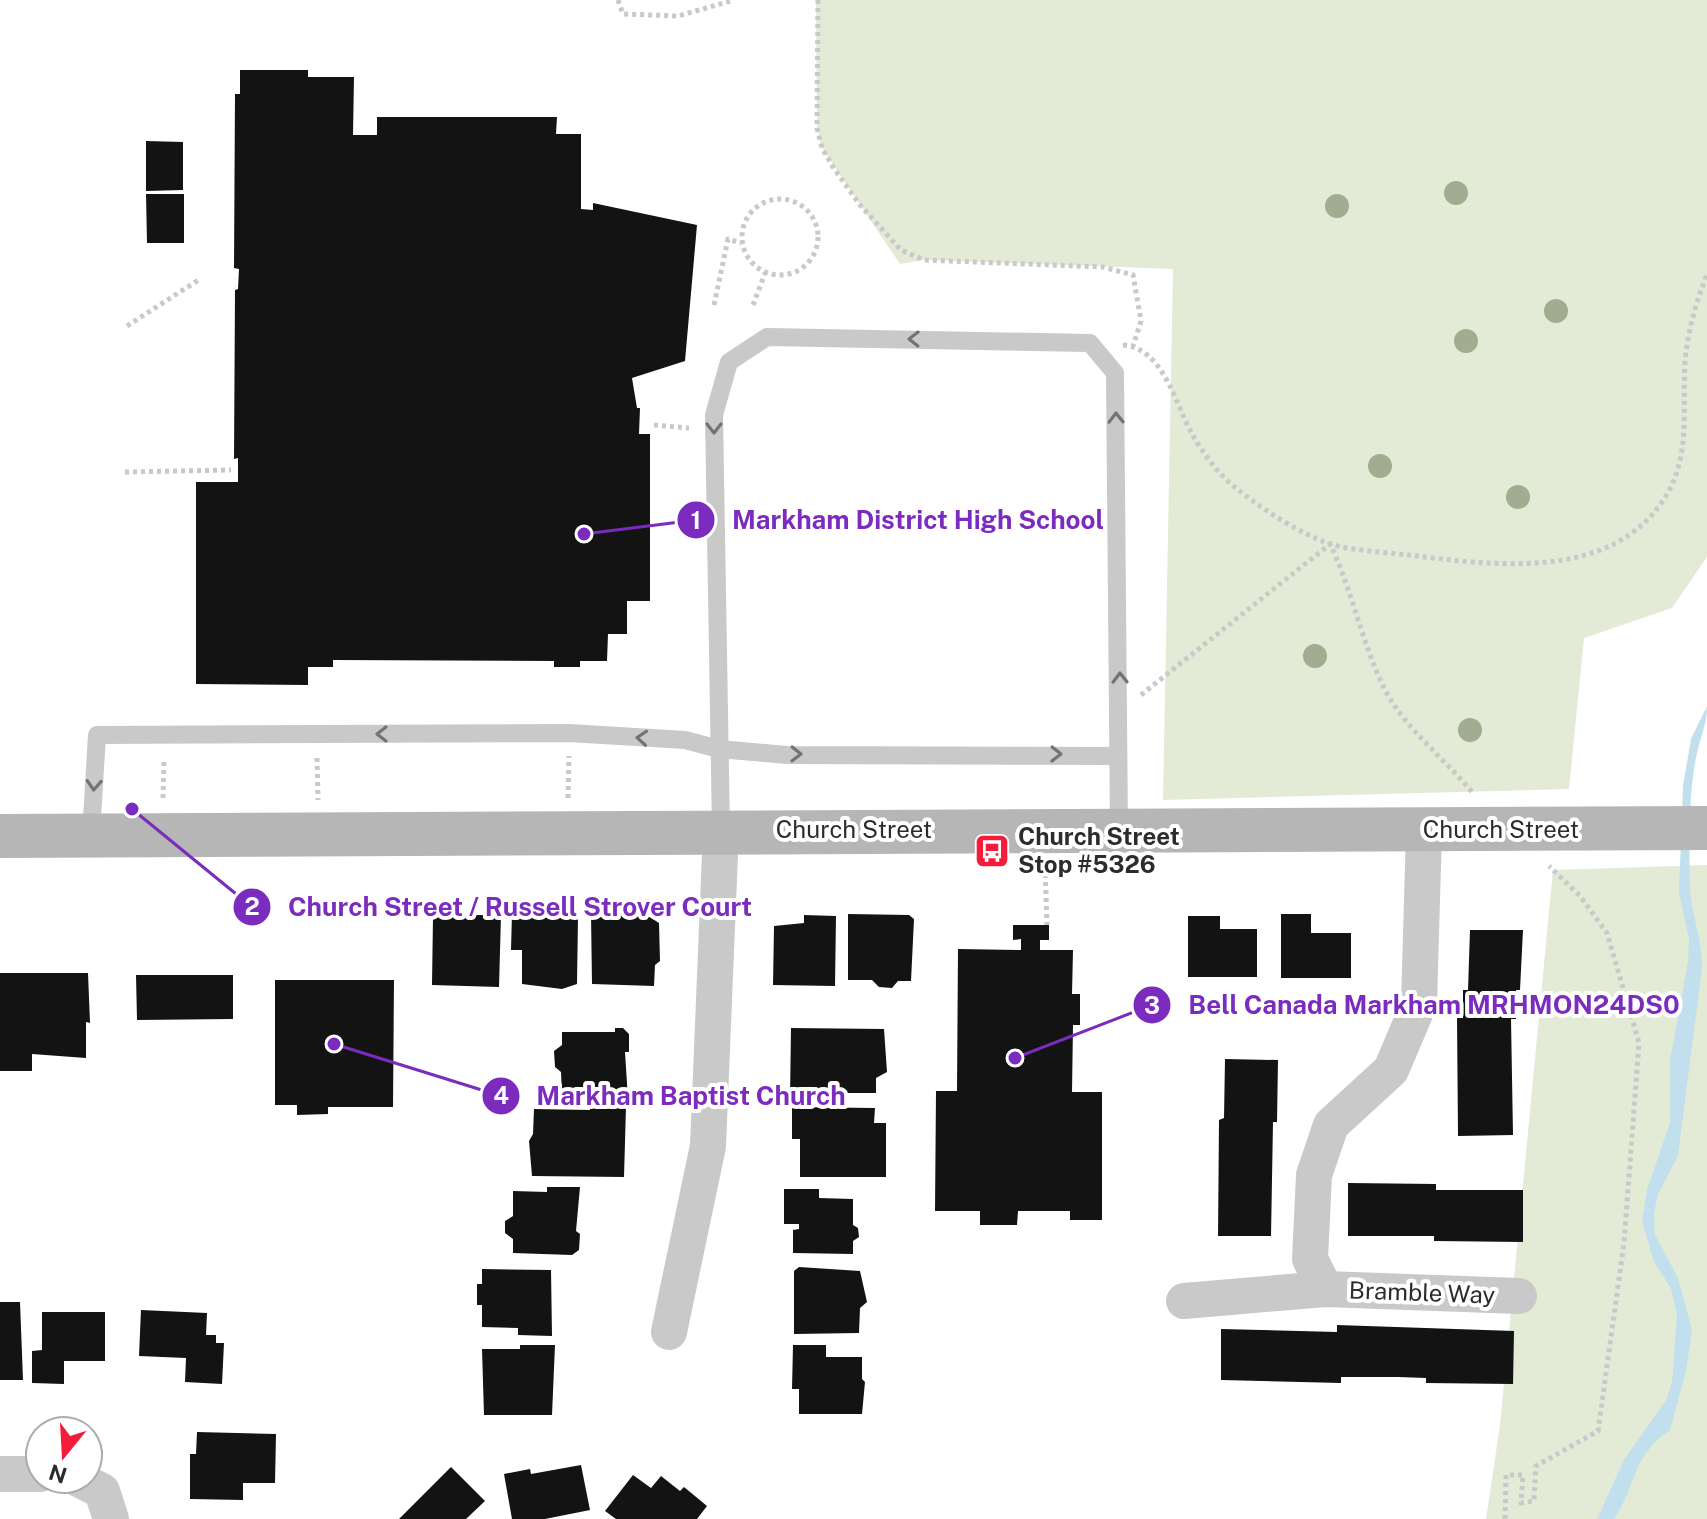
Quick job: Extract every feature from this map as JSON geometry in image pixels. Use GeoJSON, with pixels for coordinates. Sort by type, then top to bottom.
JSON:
{"type":"FeatureCollection","features":[{"type":"Feature","properties":{"kind":"street","name":"Church Street"},"geometry":{"type":"LineString","coordinates":[[0,836],[721,830],[1513,831],[1707,828]]}},
{"type":"Feature","properties":{"kind":"street"},"geometry":{"type":"LineString","coordinates":[[669,1332],[708,1146],[721,830]]}},
{"type":"Feature","properties":{"kind":"street","name":"Bramble Way"},"geometry":{"type":"LineString","coordinates":[[1325,1289],[1310,1259],[1314,1175],[1331,1125],[1391,1070],[1403,1034],[1419,1004],[1424,831]]}},
{"type":"Feature","properties":{"kind":"street","name":"Bramble Way"},"geometry":{"type":"LineString","coordinates":[[1184,1301],[1325,1289],[1519,1296]]}},
{"type":"Feature","properties":{"kind":"street"},"geometry":{"type":"LineString","coordinates":[[0,1474],[24,1474]]}},
{"type":"Feature","properties":{"kind":"street"},"geometry":{"type":"LineString","coordinates":[[103,1495],[111,1519]]}},
{"type":"Feature","properties":{"kind":"lane"},"geometry":{"type":"LineString","coordinates":[[721,830],[714,415],[729,362],[767,337],[1090,343],[1115,373],[1121,697],[1119,831]]}},
{"type":"Feature","properties":{"kind":"lane"},"geometry":{"type":"LineString","coordinates":[[91,835],[97,735],[569,733],[685,740],[719,749],[787,755],[1118,756]]}},
{"type":"Feature","properties":{"kind":"path"},"geometry":{"type":"LineString","coordinates":[[618,0],[623,14],[678,16],[734,0]]}},
{"type":"Feature","properties":{"kind":"path"},"geometry":{"type":"LineString","coordinates":[[818,0],[817,128],[822,148],[889,240],[924,260],[1103,267],[1133,275],[1141,321],[1133,346]]}},
{"type":"Feature","properties":{"kind":"path"},"geometry":{"type":"LineString","coordinates":[[769,199],[801,203],[818,225],[815,256],[792,275],[765,273],[749,261],[741,243],[746,218],[769,199]]}},
{"type":"Feature","properties":{"kind":"path"},"geometry":{"type":"LineString","coordinates":[[714,305],[728,239],[741,243]]}},
{"type":"Feature","properties":{"kind":"path"},"geometry":{"type":"LineString","coordinates":[[753,305],[765,273]]}},
{"type":"Feature","properties":{"kind":"path"},"geometry":{"type":"LineString","coordinates":[[1090,343],[1133,346],[1161,369],[1192,433],[1213,466],[1240,492],[1330,544],[1506,564],[1545,562],[1609,548],[1637,530],[1661,504],[1682,457],[1691,317],[1707,274]]}},
{"type":"Feature","properties":{"kind":"path"},"geometry":{"type":"LineString","coordinates":[[127,326],[200,279]]}},
{"type":"Feature","properties":{"kind":"path"},"geometry":{"type":"LineString","coordinates":[[654,425],[689,428]]}},
{"type":"Feature","properties":{"kind":"path"},"geometry":{"type":"LineString","coordinates":[[125,472],[231,470]]}},
{"type":"Feature","properties":{"kind":"path"},"geometry":{"type":"LineString","coordinates":[[1121,697],[1138,698],[1153,688],[1330,544]]}},
{"type":"Feature","properties":{"kind":"path"},"geometry":{"type":"LineString","coordinates":[[1330,544],[1348,581],[1380,679],[1395,706],[1474,794],[1487,802],[1580,896],[1607,933],[1639,1043],[1624,1243],[1598,1431],[1536,1466],[1534,1501],[1521,1503],[1523,1475],[1506,1475],[1505,1519]]}},
{"type":"Feature","properties":{"kind":"path"},"geometry":{"type":"LineString","coordinates":[[568,831],[569,733]]}},
{"type":"Feature","properties":{"kind":"path"},"geometry":{"type":"LineString","coordinates":[[317,734],[319,833]]}},
{"type":"Feature","properties":{"kind":"path"},"geometry":{"type":"LineString","coordinates":[[161,834],[165,735]]}},
{"type":"Feature","properties":{"kind":"path"},"geometry":{"type":"LineString","coordinates":[[1044,830],[1047,925]]}},
{"type":"Feature","properties":{"kind":"green space"},"geometry":{"type":"Polygon","coordinates":[[[816,0],[1707,0],[1707,557],[1672,608],[1584,638],[1569,789],[1163,800],[1173,269],[924,260],[900,264],[822,148],[817,128],[816,0]]]}},
{"type":"Feature","properties":{"kind":"green space"},"geometry":{"type":"Polygon","coordinates":[[[1707,865],[1707,1519],[1486,1519],[1500,1425],[1553,870],[1707,865]]]}},
{"type":"Feature","properties":{"kind":"water"},"geometry":{"type":"Polygon","coordinates":[[[1707,706],[1694,768],[1689,839],[1690,889],[1702,968],[1678,1156],[1658,1194],[1654,1213],[1655,1235],[1678,1278],[1692,1330],[1686,1371],[1670,1430],[1648,1450],[1614,1519],[1597,1519],[1624,1460],[1666,1400],[1672,1382],[1677,1314],[1671,1288],[1654,1262],[1642,1221],[1647,1190],[1670,1123],[1670,1061],[1688,962],[1689,940],[1679,892],[1683,786],[1691,739],[1707,706]]]}},
{"type":"Feature","properties":{"kind":"building"},"geometry":{"type":"Polygon","coordinates":[[[240,70],[308,70],[308,77],[354,77],[353,135],[377,135],[377,117],[557,117],[556,134],[581,134],[581,209],[593,210],[593,203],[697,225],[685,361],[632,378],[637,408],[640,408],[639,434],[650,434],[650,601],[627,601],[627,634],[608,634],[607,661],[580,661],[580,667],[554,667],[554,661],[333,660],[333,667],[308,667],[308,685],[196,684],[196,482],[238,482],[238,458],[234,459],[235,290],[238,289],[239,269],[234,268],[235,94],[240,94],[240,70]]]}},
{"type":"Feature","properties":{"kind":"building"},"geometry":{"type":"Polygon","coordinates":[[[146,141],[183,142],[183,190],[146,191],[146,141]]]}},
{"type":"Feature","properties":{"kind":"building"},"geometry":{"type":"Polygon","coordinates":[[[146,194],[184,194],[184,243],[147,243],[146,194]]]}},
{"type":"Feature","properties":{"kind":"building"},"geometry":{"type":"Polygon","coordinates":[[[512,913],[578,917],[577,984],[562,989],[522,984],[522,950],[511,950],[512,913]]]}},
{"type":"Feature","properties":{"kind":"building"},"geometry":{"type":"Polygon","coordinates":[[[591,914],[648,916],[659,923],[660,961],[655,965],[654,986],[592,984],[591,914]]]}},
{"type":"Feature","properties":{"kind":"building"},"geometry":{"type":"Polygon","coordinates":[[[848,914],[909,915],[914,919],[911,981],[898,981],[892,988],[879,987],[872,980],[848,980],[848,914]]]}},
{"type":"Feature","properties":{"kind":"building"},"geometry":{"type":"Polygon","coordinates":[[[1281,914],[1311,914],[1311,933],[1351,933],[1351,978],[1281,978],[1281,914]]]}},
{"type":"Feature","properties":{"kind":"building"},"geometry":{"type":"Polygon","coordinates":[[[501,915],[499,987],[432,985],[433,917],[501,915]]]}},
{"type":"Feature","properties":{"kind":"building"},"geometry":{"type":"Polygon","coordinates":[[[804,915],[836,916],[835,986],[773,985],[774,926],[804,923],[804,915]]]}},
{"type":"Feature","properties":{"kind":"building"},"geometry":{"type":"Polygon","coordinates":[[[1188,916],[1220,916],[1220,929],[1257,929],[1257,977],[1188,977],[1188,916]]]}},
{"type":"Feature","properties":{"kind":"building"},"geometry":{"type":"Polygon","coordinates":[[[1013,925],[1049,925],[1049,940],[1040,940],[1040,950],[1073,950],[1072,994],[1080,994],[1080,1025],[1073,1025],[1072,1092],[1102,1092],[1102,1220],[1070,1220],[1070,1211],[1018,1211],[1017,1225],[980,1225],[980,1211],[935,1211],[936,1091],[957,1091],[958,949],[1021,950],[1021,939],[1013,940],[1013,925]]]}},
{"type":"Feature","properties":{"kind":"building"},"geometry":{"type":"Polygon","coordinates":[[[1470,930],[1523,930],[1520,990],[1516,990],[1516,1019],[1511,1019],[1513,1135],[1458,1136],[1457,1018],[1463,1018],[1463,990],[1468,990],[1470,930]]]}},
{"type":"Feature","properties":{"kind":"building"},"geometry":{"type":"Polygon","coordinates":[[[0,973],[88,973],[90,1023],[86,1022],[86,1058],[32,1054],[32,1071],[0,1071],[0,973]]]}},
{"type":"Feature","properties":{"kind":"building"},"geometry":{"type":"Polygon","coordinates":[[[136,975],[233,975],[233,1019],[137,1020],[136,975]]]}},
{"type":"Feature","properties":{"kind":"building"},"geometry":{"type":"Polygon","coordinates":[[[275,980],[394,980],[393,1107],[328,1107],[328,1114],[297,1115],[297,1105],[275,1105],[275,980]]]}},
{"type":"Feature","properties":{"kind":"building"},"geometry":{"type":"Polygon","coordinates":[[[615,1028],[623,1028],[629,1034],[629,1052],[625,1052],[628,1099],[562,1094],[561,1072],[555,1067],[554,1051],[562,1045],[562,1032],[615,1032],[615,1028]]]}},
{"type":"Feature","properties":{"kind":"building"},"geometry":{"type":"Polygon","coordinates":[[[791,1028],[884,1029],[887,1072],[876,1078],[876,1093],[826,1093],[826,1098],[790,1098],[791,1028]]]}},
{"type":"Feature","properties":{"kind":"building"},"geometry":{"type":"Polygon","coordinates":[[[1225,1059],[1278,1060],[1277,1122],[1273,1122],[1271,1236],[1218,1236],[1219,1120],[1224,1118],[1225,1059]]]}},
{"type":"Feature","properties":{"kind":"building"},"geometry":{"type":"Polygon","coordinates":[[[590,1106],[626,1106],[624,1177],[532,1176],[529,1141],[533,1134],[534,1109],[590,1110],[590,1106]]]}},
{"type":"Feature","properties":{"kind":"building"},"geometry":{"type":"Polygon","coordinates":[[[792,1107],[875,1108],[874,1123],[886,1123],[886,1177],[800,1177],[800,1139],[792,1139],[792,1107]]]}},
{"type":"Feature","properties":{"kind":"building"},"geometry":{"type":"Polygon","coordinates":[[[1348,1183],[1436,1184],[1436,1190],[1523,1190],[1523,1242],[1434,1241],[1434,1236],[1348,1236],[1348,1183]]]}},
{"type":"Feature","properties":{"kind":"building"},"geometry":{"type":"Polygon","coordinates":[[[547,1187],[580,1187],[576,1231],[580,1234],[579,1250],[572,1255],[513,1253],[513,1239],[505,1233],[505,1221],[513,1216],[513,1191],[547,1192],[547,1187]]]}},
{"type":"Feature","properties":{"kind":"building"},"geometry":{"type":"Polygon","coordinates":[[[784,1189],[819,1189],[819,1198],[853,1199],[853,1225],[858,1228],[859,1237],[853,1241],[853,1254],[793,1253],[793,1230],[799,1229],[799,1224],[784,1224],[784,1189]]]}},
{"type":"Feature","properties":{"kind":"building"},"geometry":{"type":"Polygon","coordinates":[[[799,1267],[860,1271],[867,1302],[860,1308],[859,1333],[794,1334],[794,1271],[799,1267]]]}},
{"type":"Feature","properties":{"kind":"building"},"geometry":{"type":"Polygon","coordinates":[[[482,1269],[551,1270],[552,1336],[518,1335],[518,1328],[482,1327],[482,1305],[477,1305],[477,1284],[482,1284],[482,1269]]]}},
{"type":"Feature","properties":{"kind":"building"},"geometry":{"type":"Polygon","coordinates":[[[0,1302],[20,1302],[23,1380],[0,1380],[0,1302]]]}},
{"type":"Feature","properties":{"kind":"building"},"geometry":{"type":"Polygon","coordinates":[[[141,1310],[207,1313],[206,1335],[216,1335],[216,1343],[224,1343],[222,1384],[185,1382],[186,1358],[139,1356],[141,1310]]]}},
{"type":"Feature","properties":{"kind":"building"},"geometry":{"type":"Polygon","coordinates":[[[42,1312],[105,1312],[105,1361],[64,1361],[64,1384],[32,1383],[32,1351],[42,1350],[42,1312]]]}},
{"type":"Feature","properties":{"kind":"building"},"geometry":{"type":"Polygon","coordinates":[[[1337,1325],[1514,1331],[1513,1384],[1426,1383],[1426,1378],[1398,1377],[1341,1377],[1341,1383],[1221,1380],[1221,1329],[1337,1332],[1337,1325]]]}},
{"type":"Feature","properties":{"kind":"building"},"geometry":{"type":"Polygon","coordinates":[[[520,1345],[555,1345],[552,1415],[484,1415],[482,1349],[520,1349],[520,1345]]]}},
{"type":"Feature","properties":{"kind":"building"},"geometry":{"type":"Polygon","coordinates":[[[793,1345],[826,1345],[826,1357],[862,1357],[862,1379],[865,1382],[862,1414],[799,1414],[799,1389],[792,1389],[793,1345]]]}},
{"type":"Feature","properties":{"kind":"building"},"geometry":{"type":"Polygon","coordinates":[[[197,1432],[276,1434],[275,1483],[243,1483],[243,1500],[190,1499],[190,1454],[196,1454],[197,1432]]]}},
{"type":"Feature","properties":{"kind":"building"},"geometry":{"type":"Polygon","coordinates":[[[581,1465],[590,1510],[545,1519],[512,1519],[504,1474],[530,1469],[531,1474],[581,1465]]]}},
{"type":"Feature","properties":{"kind":"building"},"geometry":{"type":"Polygon","coordinates":[[[451,1467],[485,1501],[466,1519],[399,1519],[451,1467]]]}},
{"type":"Feature","properties":{"kind":"building"},"geometry":{"type":"Polygon","coordinates":[[[633,1475],[651,1488],[661,1476],[680,1491],[684,1487],[707,1506],[697,1519],[616,1519],[605,1511],[633,1475]]]}},
{"type":"Feature","properties":{"kind":"place","name":"Markham District High School"},"geometry":{"type":"Point","coordinates":[584,534]}},
{"type":"Feature","properties":{"kind":"place","name":"Church Street / Russell Strover Court"},"geometry":{"type":"Point","coordinates":[132,809]}},
{"type":"Feature","properties":{"kind":"place","name":"Church Street Stop #5326"},"geometry":{"type":"Point","coordinates":[992,851]}},
{"type":"Feature","properties":{"kind":"place","name":"Markham Baptist Church"},"geometry":{"type":"Point","coordinates":[334,1044]}},
{"type":"Feature","properties":{"kind":"place","name":"Bell Canada Markham MRHMON24DS0"},"geometry":{"type":"Point","coordinates":[1015,1058]}}]}
